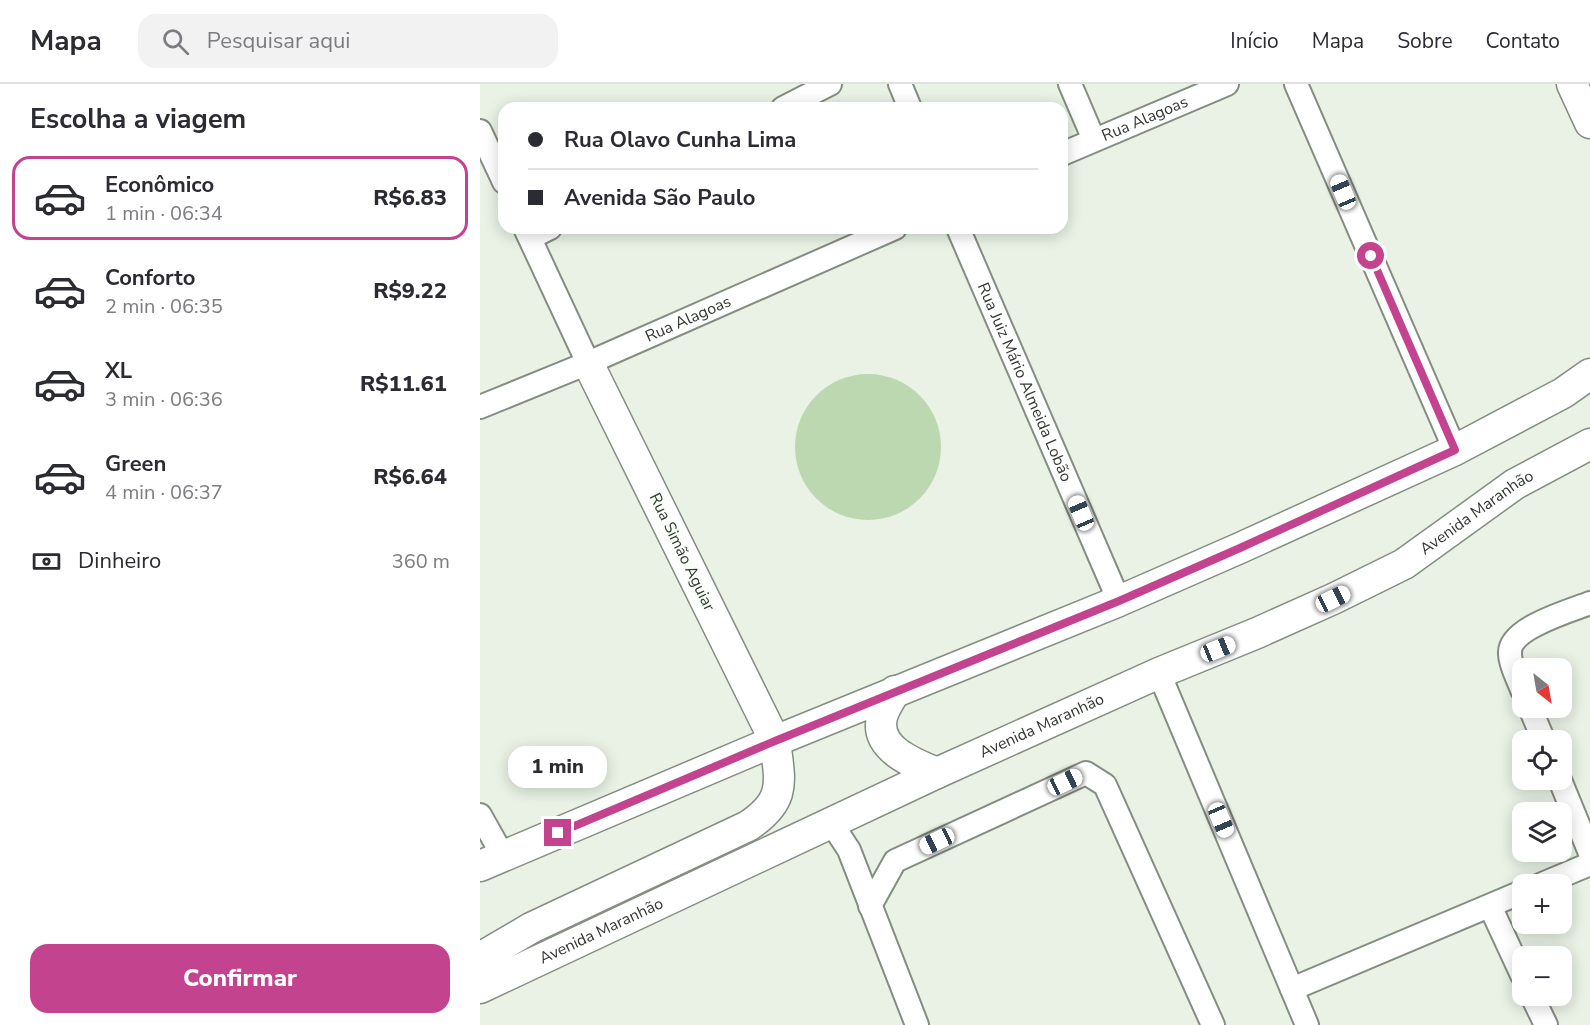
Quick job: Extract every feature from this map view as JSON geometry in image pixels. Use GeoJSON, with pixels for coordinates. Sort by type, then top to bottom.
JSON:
{"type":"FeatureCollection","features":[{"type":"Feature","properties":{"kind":"main road"},"geometry":{"type":"LineString","coordinates":[[1572,84],[1590,123]]}},
{"type":"Feature","properties":{"kind":"main road","name":"Rua Simão Aguiar"},"geometry":{"type":"LineString","coordinates":[[588,363],[775,741]]}},
{"type":"Feature","properties":{"kind":"main road"},"geometry":{"type":"LineString","coordinates":[[491,861],[775,741],[1119,601],[1251,543],[1455,450],[1563,393],[1590,374]]}},
{"type":"Feature","properties":{"kind":"main road","name":"Avenida Maranhão"},"geometry":{"type":"LineString","coordinates":[[480,988],[937,773],[1159,673],[1257,633],[1404,564],[1515,484],[1590,444]]}},
{"type":"Feature","properties":{"kind":"main road"},"geometry":{"type":"LineString","coordinates":[[896,691],[881,718],[881,728],[885,738],[894,751],[904,759],[937,773]]}},
{"type":"Feature","properties":{"kind":"main road"},"geometry":{"type":"LineString","coordinates":[[480,958],[531,928],[756,820],[770,808],[779,793],[775,741]]}},
{"type":"Feature","properties":{"kind":"street"},"geometry":{"type":"LineString","coordinates":[[795,102],[830,84]]}},
{"type":"Feature","properties":{"kind":"street"},"geometry":{"type":"LineString","coordinates":[[900,84],[908,102]]}},
{"type":"Feature","properties":{"kind":"street"},"geometry":{"type":"LineString","coordinates":[[1070,84],[1094,140]]}},
{"type":"Feature","properties":{"kind":"street","name":"Rua Alagoas"},"geometry":{"type":"LineString","coordinates":[[1068,151],[1227,84]]}},
{"type":"Feature","properties":{"kind":"street"},"geometry":{"type":"LineString","coordinates":[[1296,84],[1455,450]]}},
{"type":"Feature","properties":{"kind":"street"},"geometry":{"type":"LineString","coordinates":[[480,131],[498,169]]}},
{"type":"Feature","properties":{"kind":"street"},"geometry":{"type":"LineString","coordinates":[[528,234],[588,363]]}},
{"type":"Feature","properties":{"kind":"street","name":"Rua Alagoas"},"geometry":{"type":"LineString","coordinates":[[480,407],[588,363],[882,234]]}},
{"type":"Feature","properties":{"kind":"street","name":"Rua Juiz Mário Almeida Lobão"},"geometry":{"type":"LineString","coordinates":[[961,234],[1119,601]]}},
{"type":"Feature","properties":{"kind":"street"},"geometry":{"type":"LineString","coordinates":[[1512,662],[1510,656],[1512,644],[1529,628],[1590,603]]}},
{"type":"Feature","properties":{"kind":"street"},"geometry":{"type":"LineString","coordinates":[[1159,673],[1307,1025]]}},
{"type":"Feature","properties":{"kind":"street"},"geometry":{"type":"LineString","coordinates":[[870,906],[895,861],[1086,772],[1105,785],[1213,1025]]}},
{"type":"Feature","properties":{"kind":"street"},"geometry":{"type":"LineString","coordinates":[[1564,790],[1590,853]]}},
{"type":"Feature","properties":{"kind":"street"},"geometry":{"type":"LineString","coordinates":[[480,815],[491,861]]}},
{"type":"Feature","properties":{"kind":"street"},"geometry":{"type":"LineString","coordinates":[[832,824],[849,850],[917,1025]]}},
{"type":"Feature","properties":{"kind":"street"},"geometry":{"type":"LineString","coordinates":[[1566,874],[1590,864]]}},
{"type":"Feature","properties":{"kind":"street"},"geometry":{"type":"LineString","coordinates":[[1292,989],[1512,896]]}},
{"type":"Feature","properties":{"kind":"street"},"geometry":{"type":"LineString","coordinates":[[1490,906],[1512,953]]}},
{"type":"Feature","properties":{"kind":"street"},"geometry":{"type":"LineString","coordinates":[[1537,1006],[1546,1025]]}},
{"type":"Feature","properties":{"kind":"green space"},"geometry":{"type":"Polygon","coordinates":[[[868,374],[896,380],[919,396],[935,419],[941,447],[935,475],[919,498],[896,514],[868,520],[840,514],[817,498],[801,475],[795,447],[801,419],[817,396],[840,380],[868,374]]]}},
{"type":"Feature","properties":{"kind":"route"},"geometry":{"type":"LineString","coordinates":[[558,833],[775,741],[1119,601],[1455,450],[1371,256]]}}]}
